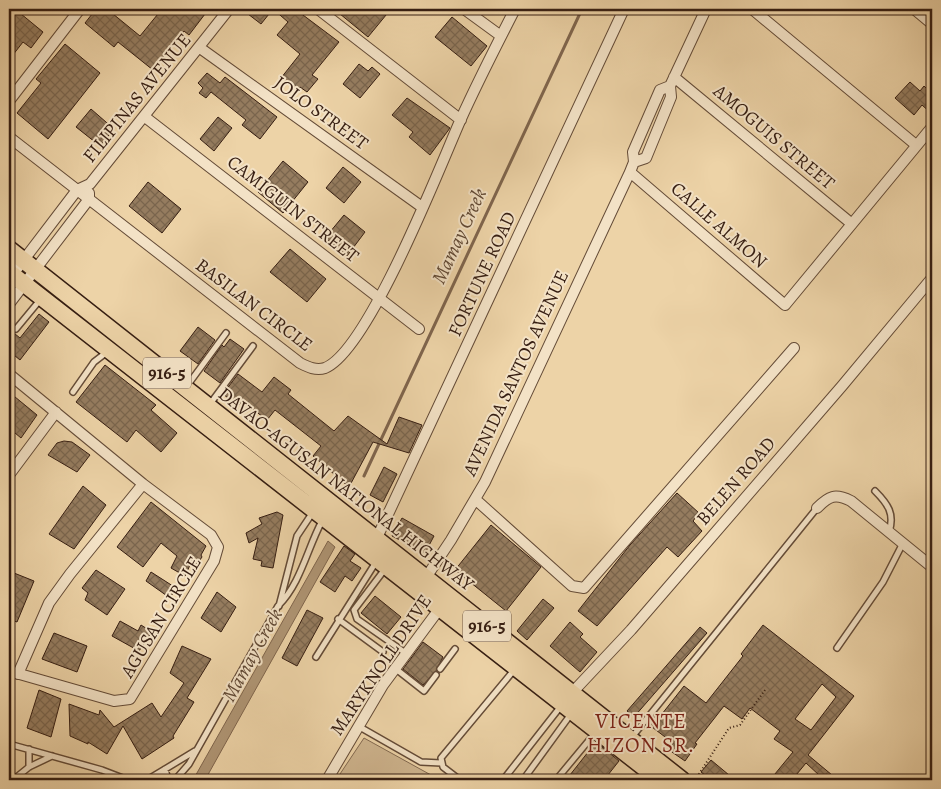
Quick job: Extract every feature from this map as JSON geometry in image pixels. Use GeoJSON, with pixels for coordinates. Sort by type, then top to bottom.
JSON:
{"type":"FeatureCollection","features":[{"type":"Feature","properties":{"kind":"main road","name":"DAVAO-AGUSAN NATIONAL HIGHWAY"},"geometry":{"type":"LineString","coordinates":[[9,249],[208,406],[324,508],[496,641],[569,703]]}},
{"type":"Feature","properties":{"kind":"main road","name":"DAVAO-AGUSAN NATIONAL HIGHWAY"},"geometry":{"type":"LineString","coordinates":[[14,278],[42,297],[136,371],[324,508]]}},
{"type":"Feature","properties":{"kind":"main road"},"geometry":{"type":"LineString","coordinates":[[136,371],[146,357]]}},
{"type":"Feature","properties":{"kind":"main road","name":"DAVAO-AGUSAN NATIONAL HIGHWAY"},"geometry":{"type":"LineString","coordinates":[[496,641],[517,668],[601,726],[660,780]]}},
{"type":"Feature","properties":{"kind":"main road","name":"DAVAO-AGUSAN NATIONAL HIGHWAY"},"geometry":{"type":"LineString","coordinates":[[601,726],[630,739],[682,780]]}},
{"type":"Feature","properties":{"kind":"street"},"geometry":{"type":"LineString","coordinates":[[9,101],[80,9]]}},
{"type":"Feature","properties":{"kind":"street","name":"FILIPINAS AVENUE"},"geometry":{"type":"LineString","coordinates":[[14,278],[29,265],[77,190],[90,184],[200,48],[229,9]]}},
{"type":"Feature","properties":{"kind":"street"},"geometry":{"type":"LineString","coordinates":[[318,9],[461,120]]}},
{"type":"Feature","properties":{"kind":"street"},"geometry":{"type":"LineString","coordinates":[[464,9],[501,36]]}},
{"type":"Feature","properties":{"kind":"street","name":"BASILAN CIRCLE"},"geometry":{"type":"LineString","coordinates":[[9,137],[300,363],[309,368],[326,368],[350,345],[380,298],[461,120],[515,9]]}},
{"type":"Feature","properties":{"kind":"street","name":"FORTUNE ROAD"},"geometry":{"type":"LineString","coordinates":[[380,553],[624,9]]}},
{"type":"Feature","properties":{"kind":"street","name":"AVENIDA SANTOS AVENUE"},"geometry":{"type":"LineString","coordinates":[[422,584],[475,499],[630,172],[634,162],[633,152],[660,90],[672,81],[706,9]]}},
{"type":"Feature","properties":{"kind":"street"},"geometry":{"type":"LineString","coordinates":[[752,9],[916,145]]}},
{"type":"Feature","properties":{"kind":"street"},"geometry":{"type":"LineString","coordinates":[[914,9],[932,24]]}},
{"type":"Feature","properties":{"kind":"street","name":"JOLO STREET"},"geometry":{"type":"LineString","coordinates":[[200,48],[422,208]]}},
{"type":"Feature","properties":{"kind":"street","name":"AMOGUIS STREET"},"geometry":{"type":"LineString","coordinates":[[672,81],[852,224]]}},
{"type":"Feature","properties":{"kind":"street","name":"CAMIGUIN STREET"},"geometry":{"type":"LineString","coordinates":[[145,117],[419,329]]}},
{"type":"Feature","properties":{"kind":"street"},"geometry":{"type":"LineString","coordinates":[[852,224],[932,126]]}},
{"type":"Feature","properties":{"kind":"street","name":"CALLE ALMON"},"geometry":{"type":"LineString","coordinates":[[630,172],[786,305],[852,224]]}},
{"type":"Feature","properties":{"kind":"street","name":"FILIPINAS AVENUE"},"geometry":{"type":"LineString","coordinates":[[9,304],[14,278],[29,265],[89,199],[90,184]]}},
{"type":"Feature","properties":{"kind":"street","name":"BELEN ROAD"},"geometry":{"type":"LineString","coordinates":[[569,703],[842,386],[932,278]]}},
{"type":"Feature","properties":{"kind":"street"},"geometry":{"type":"LineString","coordinates":[[475,499],[572,586],[580,589],[587,586],[794,348]]}},
{"type":"Feature","properties":{"kind":"street","name":"AGUSAN CIRCLE"},"geometry":{"type":"LineString","coordinates":[[9,374],[143,484],[211,535],[218,547],[218,554],[135,694],[125,701],[114,701],[14,672]]}},
{"type":"Feature","properties":{"kind":"street"},"geometry":{"type":"LineString","coordinates":[[9,475],[56,412]]}},
{"type":"Feature","properties":{"kind":"street"},"geometry":{"type":"LineString","coordinates":[[14,672],[49,603],[143,484]]}},
{"type":"Feature","properties":{"kind":"street"},"geometry":{"type":"LineString","coordinates":[[817,508],[827,498],[840,495],[851,501],[932,567]]}},
{"type":"Feature","properties":{"kind":"street","name":"MARYKNOLL DRIVE"},"geometry":{"type":"LineString","coordinates":[[327,780],[358,726],[444,602]]}},
{"type":"Feature","properties":{"kind":"lane"},"geometry":{"type":"LineString","coordinates":[[16,329],[42,297]]}},
{"type":"Feature","properties":{"kind":"lane"},"geometry":{"type":"LineString","coordinates":[[185,388],[226,333]]}},
{"type":"Feature","properties":{"kind":"lane"},"geometry":{"type":"LineString","coordinates":[[208,406],[253,346]]}},
{"type":"Feature","properties":{"kind":"lane"},"geometry":{"type":"LineString","coordinates":[[73,392],[94,362],[110,351]]}},
{"type":"Feature","properties":{"kind":"lane"},"geometry":{"type":"LineString","coordinates":[[876,491],[886,502],[892,514],[889,532]]}},
{"type":"Feature","properties":{"kind":"lane"},"geometry":{"type":"LineString","coordinates":[[278,606],[297,536],[324,508]]}},
{"type":"Feature","properties":{"kind":"lane"},"geometry":{"type":"LineString","coordinates":[[175,780],[184,772],[278,606],[292,589],[324,508]]}},
{"type":"Feature","properties":{"kind":"lane"},"geometry":{"type":"LineString","coordinates":[[630,739],[817,508]]}},
{"type":"Feature","properties":{"kind":"lane"},"geometry":{"type":"LineString","coordinates":[[837,648],[883,582],[903,543]]}},
{"type":"Feature","properties":{"kind":"lane"},"geometry":{"type":"LineString","coordinates":[[316,657],[380,553]]}},
{"type":"Feature","properties":{"kind":"lane"},"geometry":{"type":"LineString","coordinates":[[380,553],[354,610],[354,614],[356,619],[407,654]]}},
{"type":"Feature","properties":{"kind":"lane"},"geometry":{"type":"LineString","coordinates":[[338,619],[383,652]]}},
{"type":"Feature","properties":{"kind":"lane"},"geometry":{"type":"LineString","coordinates":[[440,669],[455,649]]}},
{"type":"Feature","properties":{"kind":"lane"},"geometry":{"type":"LineString","coordinates":[[440,764],[443,754],[517,668]]}},
{"type":"Feature","properties":{"kind":"lane"},"geometry":{"type":"LineString","coordinates":[[396,669],[424,691],[436,675]]}},
{"type":"Feature","properties":{"kind":"lane"},"geometry":{"type":"LineString","coordinates":[[503,780],[569,703]]}},
{"type":"Feature","properties":{"kind":"lane"},"geometry":{"type":"LineString","coordinates":[[523,780],[569,703]]}},
{"type":"Feature","properties":{"kind":"lane"},"geometry":{"type":"LineString","coordinates":[[358,726],[421,762],[440,764],[460,780]]}},
{"type":"Feature","properties":{"kind":"lane"},"geometry":{"type":"LineString","coordinates":[[556,780],[601,726]]}},
{"type":"Feature","properties":{"kind":"lane"},"geometry":{"type":"LineString","coordinates":[[9,744],[102,770],[128,780]]}},
{"type":"Feature","properties":{"kind":"lane"},"geometry":{"type":"LineString","coordinates":[[29,749],[29,767]]}},
{"type":"Feature","properties":{"kind":"lane"},"geometry":{"type":"LineString","coordinates":[[147,780],[196,751]]}},
{"type":"Feature","properties":{"kind":"lane"},"geometry":{"type":"LineString","coordinates":[[13,780],[29,767],[52,756]]}},
{"type":"Feature","properties":{"kind":"lane"},"geometry":{"type":"LineString","coordinates":[[165,769],[168,780]]}},
{"type":"Feature","properties":{"kind":"path"},"geometry":{"type":"LineString","coordinates":[[695,780],[729,728],[740,725],[765,690]]}},
{"type":"Feature","properties":{"kind":"shaded area"},"geometry":{"type":"Polygon","coordinates":[[[328,541],[335,547],[205,780],[193,780],[328,541]]]}},
{"type":"Feature","properties":{"kind":"shaded area"},"geometry":{"type":"Polygon","coordinates":[[[364,738],[440,780],[336,780],[364,738]]]}},
{"type":"Feature","properties":{"kind":"building"},"geometry":{"type":"Polygon","coordinates":[[[15,9],[43,32],[31,48],[23,42],[9,60],[9,15],[15,9]]]}},
{"type":"Feature","properties":{"kind":"building"},"geometry":{"type":"Polygon","coordinates":[[[96,9],[107,9],[140,36],[162,9],[198,9],[205,14],[189,35],[184,31],[153,70],[118,42],[114,47],[85,23],[96,9]]]}},
{"type":"Feature","properties":{"kind":"building"},"geometry":{"type":"Polygon","coordinates":[[[253,9],[273,9],[261,24],[248,14],[253,9]]]}},
{"type":"Feature","properties":{"kind":"building"},"geometry":{"type":"Polygon","coordinates":[[[273,9],[295,9],[339,42],[312,75],[318,79],[307,92],[300,87],[297,91],[281,78],[300,54],[277,35],[288,22],[273,9]]]}},
{"type":"Feature","properties":{"kind":"building"},"geometry":{"type":"Polygon","coordinates":[[[334,9],[391,9],[368,37],[334,9]]]}},
{"type":"Feature","properties":{"kind":"building"},"geometry":{"type":"Polygon","coordinates":[[[452,17],[487,46],[471,66],[435,37],[452,17]]]}},
{"type":"Feature","properties":{"kind":"building"},"geometry":{"type":"Polygon","coordinates":[[[65,44],[100,73],[48,139],[17,113],[41,83],[36,79],[65,44]]]}},
{"type":"Feature","properties":{"kind":"building"},"geometry":{"type":"Polygon","coordinates":[[[359,64],[368,71],[372,67],[380,74],[360,98],[343,84],[359,64]]]}},
{"type":"Feature","properties":{"kind":"building"},"geometry":{"type":"Polygon","coordinates":[[[207,73],[220,83],[225,77],[277,117],[260,139],[242,125],[246,120],[211,92],[206,98],[199,93],[203,88],[198,83],[207,73]]]}},
{"type":"Feature","properties":{"kind":"building"},"geometry":{"type":"Polygon","coordinates":[[[910,82],[920,91],[924,86],[932,94],[932,114],[922,105],[914,115],[895,98],[910,82]]]}},
{"type":"Feature","properties":{"kind":"building"},"geometry":{"type":"Polygon","coordinates":[[[407,98],[450,128],[430,155],[409,137],[413,132],[392,115],[407,98]]]}},
{"type":"Feature","properties":{"kind":"building"},"geometry":{"type":"Polygon","coordinates":[[[91,109],[114,129],[100,146],[76,127],[91,109]]]}},
{"type":"Feature","properties":{"kind":"building"},"geometry":{"type":"Polygon","coordinates":[[[218,117],[232,128],[214,151],[200,139],[218,117]]]}},
{"type":"Feature","properties":{"kind":"building"},"geometry":{"type":"Polygon","coordinates":[[[283,161],[308,182],[283,213],[258,192],[283,161]]]}},
{"type":"Feature","properties":{"kind":"building"},"geometry":{"type":"Polygon","coordinates":[[[343,167],[361,182],[344,203],[326,188],[343,167]]]}},
{"type":"Feature","properties":{"kind":"building"},"geometry":{"type":"Polygon","coordinates":[[[148,182],[181,209],[162,233],[129,206],[148,182]]]}},
{"type":"Feature","properties":{"kind":"building"},"geometry":{"type":"Polygon","coordinates":[[[344,215],[365,232],[347,256],[325,238],[344,215]]]}},
{"type":"Feature","properties":{"kind":"building"},"geometry":{"type":"Polygon","coordinates":[[[290,249],[326,279],[307,302],[270,272],[290,249]]]}},
{"type":"Feature","properties":{"kind":"building"},"geometry":{"type":"Polygon","coordinates":[[[39,314],[49,322],[20,360],[9,351],[9,329],[20,338],[39,314]]]}},
{"type":"Feature","properties":{"kind":"building"},"geometry":{"type":"Polygon","coordinates":[[[198,327],[215,340],[198,364],[180,351],[198,327]]]}},
{"type":"Feature","properties":{"kind":"building"},"geometry":{"type":"Polygon","coordinates":[[[230,339],[244,349],[220,383],[204,371],[222,345],[224,347],[230,339]]]}},
{"type":"Feature","properties":{"kind":"building"},"geometry":{"type":"Polygon","coordinates":[[[105,365],[156,405],[151,410],[177,433],[161,452],[136,430],[127,442],[76,402],[105,365]]]}},
{"type":"Feature","properties":{"kind":"building"},"geometry":{"type":"Polygon","coordinates":[[[238,374],[262,392],[274,377],[291,390],[288,394],[334,431],[348,416],[387,444],[399,417],[422,425],[409,453],[373,442],[349,487],[313,456],[321,446],[275,410],[267,420],[242,401],[238,406],[223,394],[238,374]]]}},
{"type":"Feature","properties":{"kind":"building"},"geometry":{"type":"Polygon","coordinates":[[[9,392],[37,415],[21,438],[9,428],[9,392]]]}},
{"type":"Feature","properties":{"kind":"building"},"geometry":{"type":"Polygon","coordinates":[[[64,441],[72,442],[90,455],[77,472],[48,455],[57,443],[64,441]]]}},
{"type":"Feature","properties":{"kind":"building"},"geometry":{"type":"Polygon","coordinates":[[[384,467],[397,474],[383,502],[370,495],[384,467]]]}},
{"type":"Feature","properties":{"kind":"building"},"geometry":{"type":"Polygon","coordinates":[[[83,486],[106,505],[74,549],[49,534],[83,486]]]}},
{"type":"Feature","properties":{"kind":"building"},"geometry":{"type":"Polygon","coordinates":[[[677,493],[699,513],[693,521],[702,531],[678,557],[667,547],[597,626],[578,611],[630,545],[677,493]]]}},
{"type":"Feature","properties":{"kind":"building"},"geometry":{"type":"Polygon","coordinates":[[[151,502],[206,546],[201,555],[202,557],[195,567],[190,565],[185,576],[171,568],[177,556],[161,543],[143,567],[117,547],[151,502]]]}},
{"type":"Feature","properties":{"kind":"building"},"geometry":{"type":"Polygon","coordinates":[[[277,512],[283,515],[273,568],[261,566],[262,561],[253,559],[258,538],[249,543],[246,533],[262,524],[259,518],[277,512]]]}},
{"type":"Feature","properties":{"kind":"building"},"geometry":{"type":"Polygon","coordinates":[[[402,518],[434,536],[425,553],[392,536],[402,518]]]}},
{"type":"Feature","properties":{"kind":"building"},"geometry":{"type":"Polygon","coordinates":[[[491,525],[541,567],[506,611],[455,570],[491,525]]]}},
{"type":"Feature","properties":{"kind":"building"},"geometry":{"type":"Polygon","coordinates":[[[344,546],[355,554],[350,561],[361,568],[352,581],[345,576],[335,592],[320,582],[344,546]]]}},
{"type":"Feature","properties":{"kind":"building"},"geometry":{"type":"Polygon","coordinates":[[[96,570],[125,589],[107,615],[85,600],[88,593],[82,588],[96,570]]]}},
{"type":"Feature","properties":{"kind":"building"},"geometry":{"type":"Polygon","coordinates":[[[9,571],[34,581],[17,622],[9,619],[9,571]]]}},
{"type":"Feature","properties":{"kind":"building"},"geometry":{"type":"Polygon","coordinates":[[[151,572],[176,588],[170,598],[146,581],[151,572]]]}},
{"type":"Feature","properties":{"kind":"building"},"geometry":{"type":"Polygon","coordinates":[[[217,592],[236,607],[221,632],[201,618],[217,592]]]}},
{"type":"Feature","properties":{"kind":"building"},"geometry":{"type":"Polygon","coordinates":[[[375,596],[401,617],[387,634],[361,613],[375,596]]]}},
{"type":"Feature","properties":{"kind":"building"},"geometry":{"type":"Polygon","coordinates":[[[543,599],[554,608],[527,640],[517,631],[543,599]]]}},
{"type":"Feature","properties":{"kind":"building"},"geometry":{"type":"Polygon","coordinates":[[[307,610],[323,618],[297,666],[282,658],[307,610]]]}},
{"type":"Feature","properties":{"kind":"building"},"geometry":{"type":"Polygon","coordinates":[[[120,621],[138,631],[141,625],[152,632],[139,651],[112,636],[120,621]]]}},
{"type":"Feature","properties":{"kind":"building"},"geometry":{"type":"Polygon","coordinates":[[[570,622],[583,634],[580,637],[597,652],[580,672],[550,646],[570,622]]]}},
{"type":"Feature","properties":{"kind":"building"},"geometry":{"type":"Polygon","coordinates":[[[763,625],[854,696],[808,755],[838,780],[816,780],[820,776],[806,763],[792,780],[770,780],[793,752],[774,739],[780,731],[750,708],[742,719],[724,706],[695,743],[697,744],[685,761],[669,750],[673,743],[648,724],[654,716],[658,719],[684,686],[706,703],[743,656],[741,654],[763,625]],[[822,684],[795,719],[811,730],[836,697],[822,684]]]}},
{"type":"Feature","properties":{"kind":"building"},"geometry":{"type":"Polygon","coordinates":[[[700,627],[707,633],[634,717],[627,711],[700,627]]]}},
{"type":"Feature","properties":{"kind":"building"},"geometry":{"type":"Polygon","coordinates":[[[54,633],[87,646],[77,672],[42,659],[54,633]]]}},
{"type":"Feature","properties":{"kind":"building"},"geometry":{"type":"Polygon","coordinates":[[[423,642],[443,657],[436,671],[423,685],[403,669],[423,642]]]}},
{"type":"Feature","properties":{"kind":"building"},"geometry":{"type":"Polygon","coordinates":[[[182,646],[211,659],[187,698],[194,702],[173,736],[174,738],[142,759],[123,726],[107,754],[88,742],[88,744],[70,736],[69,704],[99,715],[100,710],[114,727],[152,703],[161,717],[184,683],[170,673],[182,646]]]}},
{"type":"Feature","properties":{"kind":"building"},"geometry":{"type":"Polygon","coordinates":[[[39,690],[61,699],[51,737],[27,728],[39,690]]]}},
{"type":"Feature","properties":{"kind":"building"},"geometry":{"type":"Polygon","coordinates":[[[596,742],[619,761],[604,780],[566,780],[596,742]]]}},
{"type":"Feature","properties":{"kind":"building"},"geometry":{"type":"Polygon","coordinates":[[[711,760],[735,780],[711,780],[701,772],[711,760]]]}},
{"type":"Feature","properties":{"kind":"waterway","name":"Mamay Creek"},"geometry":{"type":"LineString","coordinates":[[364,476],[582,9]]}},
{"type":"Feature","properties":{"kind":"district","name":"VICENTE HIZON SR."},"geometry":{"type":"Point","coordinates":[641,733]}}]}
